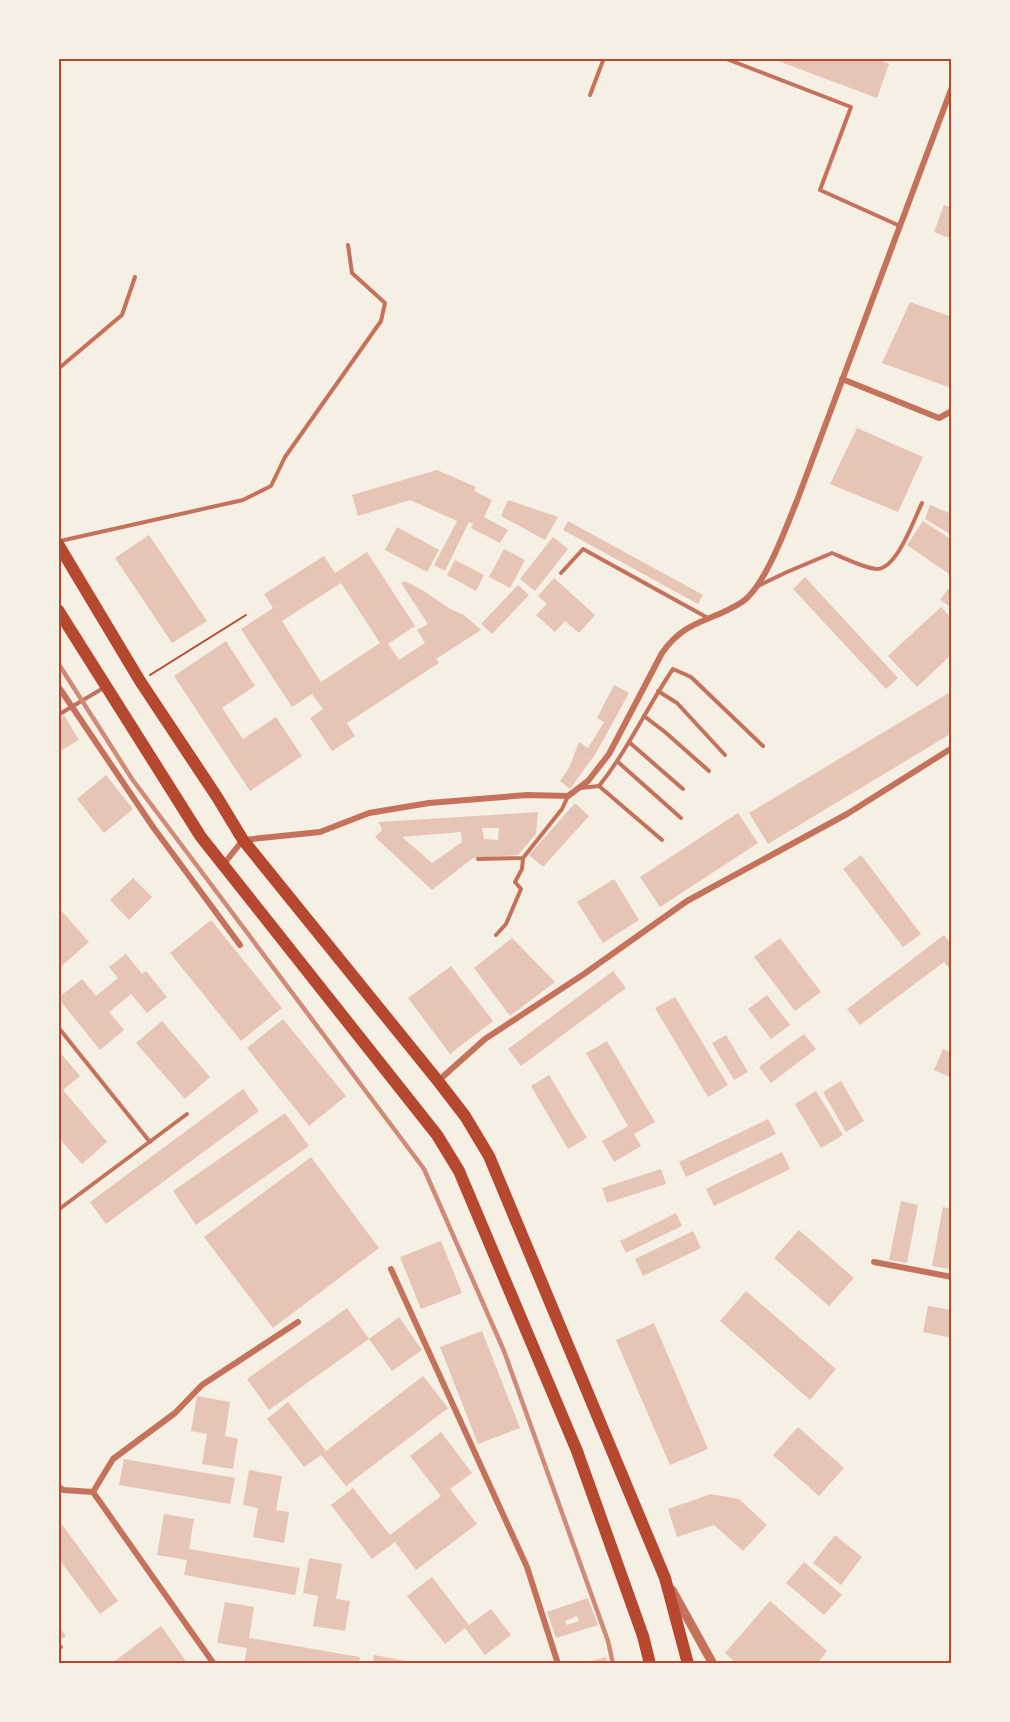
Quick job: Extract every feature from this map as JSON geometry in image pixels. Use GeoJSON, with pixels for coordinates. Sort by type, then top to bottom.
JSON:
{"type":"FeatureCollection","features":[{"type":"Feature","properties":{"kind":"highway"},"geometry":{"type":"LineString","coordinates":[[58,542],[140,681],[243,840],[438,1081],[465,1116],[493,1164],[665,1578],[688,1664]]}},
{"type":"Feature","properties":{"kind":"highway"},"geometry":{"type":"LineString","coordinates":[[58,610],[167,785],[222,866],[430,1126],[459,1171],[577,1451],[643,1636],[650,1664]]}},
{"type":"Feature","properties":{"kind":"street"},"geometry":{"type":"LineString","coordinates":[[222,866],[243,840],[320,832],[369,813],[429,803],[527,795],[568,796],[580,789],[597,771],[669,643],[687,628],[743,602],[757,586],[788,524],[951,87]]}},
{"type":"Feature","properties":{"kind":"street"},"geometry":{"type":"LineString","coordinates":[[842,380],[939,418],[951,411]]}},
{"type":"Feature","properties":{"kind":"street"},"geometry":{"type":"LineString","coordinates":[[58,686],[153,827],[240,945]]}},
{"type":"Feature","properties":{"kind":"street"},"geometry":{"type":"LineString","coordinates":[[438,1081],[485,1039],[584,974],[687,901],[847,814],[951,748]]}},
{"type":"Feature","properties":{"kind":"street"},"geometry":{"type":"LineString","coordinates":[[874,1262],[951,1276]]}},
{"type":"Feature","properties":{"kind":"street"},"geometry":{"type":"LineString","coordinates":[[391,1269],[527,1568],[558,1664]]}},
{"type":"Feature","properties":{"kind":"street"},"geometry":{"type":"LineString","coordinates":[[93,1492],[113,1459],[175,1413],[202,1385],[298,1322]]}},
{"type":"Feature","properties":{"kind":"street"},"geometry":{"type":"LineString","coordinates":[[58,1486],[63,1490],[93,1492]]}},
{"type":"Feature","properties":{"kind":"street"},"geometry":{"type":"LineString","coordinates":[[93,1492],[214,1664]]}},
{"type":"Feature","properties":{"kind":"street"},"geometry":{"type":"LineString","coordinates":[[665,1578],[713,1664]]}},
{"type":"Feature","properties":{"kind":"lane"},"geometry":{"type":"LineString","coordinates":[[590,95],[604,58]]}},
{"type":"Feature","properties":{"kind":"lane"},"geometry":{"type":"LineString","coordinates":[[724,58],[851,107],[819,190],[901,226]]}},
{"type":"Feature","properties":{"kind":"lane"},"geometry":{"type":"LineString","coordinates":[[58,542],[243,500],[271,486],[285,457],[381,321],[385,303],[352,273],[348,245]]}},
{"type":"Feature","properties":{"kind":"lane"},"geometry":{"type":"LineString","coordinates":[[58,369],[122,315],[135,277]]}},
{"type":"Feature","properties":{"kind":"lane"},"geometry":{"type":"LineString","coordinates":[[757,586],[832,553],[873,569],[881,569],[890,563],[901,548],[922,503]]}},
{"type":"Feature","properties":{"kind":"lane"},"geometry":{"type":"LineString","coordinates":[[561,573],[584,549],[708,618]]}},
{"type":"Feature","properties":{"kind":"lane"},"geometry":{"type":"LineString","coordinates":[[580,789],[599,786],[618,762],[673,669],[691,677],[763,746]]}},
{"type":"Feature","properties":{"kind":"lane"},"geometry":{"type":"LineString","coordinates":[[58,715],[106,687]]}},
{"type":"Feature","properties":{"kind":"lane"},"geometry":{"type":"LineString","coordinates":[[658,691],[676,703],[725,755]]}},
{"type":"Feature","properties":{"kind":"lane"},"geometry":{"type":"LineString","coordinates":[[644,716],[709,771]]}},
{"type":"Feature","properties":{"kind":"lane"},"geometry":{"type":"LineString","coordinates":[[629,742],[683,789]]}},
{"type":"Feature","properties":{"kind":"lane"},"geometry":{"type":"LineString","coordinates":[[618,762],[681,818]]}},
{"type":"Feature","properties":{"kind":"lane"},"geometry":{"type":"LineString","coordinates":[[599,786],[662,840]]}},
{"type":"Feature","properties":{"kind":"lane"},"geometry":{"type":"LineString","coordinates":[[496,935],[506,924],[521,889],[515,882],[522,869],[523,858],[562,809],[568,796]]}},
{"type":"Feature","properties":{"kind":"lane"},"geometry":{"type":"LineString","coordinates":[[478,859],[523,858]]}},
{"type":"Feature","properties":{"kind":"lane"},"geometry":{"type":"LineString","coordinates":[[58,1027],[150,1142]]}},
{"type":"Feature","properties":{"kind":"lane"},"geometry":{"type":"LineString","coordinates":[[58,1210],[187,1114]]}},
{"type":"Feature","properties":{"kind":"path"},"geometry":{"type":"LineString","coordinates":[[140,681],[246,615]]}},
{"type":"Feature","properties":{"kind":"building"},"geometry":{"type":"Polygon","coordinates":[[[770,58],[874,58],[889,64],[877,98],[770,58]]]}},
{"type":"Feature","properties":{"kind":"building"},"geometry":{"type":"Polygon","coordinates":[[[944,205],[952,208],[952,239],[934,232],[944,205]]]}},
{"type":"Feature","properties":{"kind":"building"},"geometry":{"type":"Polygon","coordinates":[[[910,302],[952,317],[951,388],[882,363],[910,302]]]}},
{"type":"Feature","properties":{"kind":"building"},"geometry":{"type":"Polygon","coordinates":[[[857,428],[923,457],[898,512],[830,484],[857,428]]]}},
{"type":"Feature","properties":{"kind":"building"},"geometry":{"type":"Polygon","coordinates":[[[437,470],[476,487],[474,491],[492,500],[484,517],[508,530],[500,543],[471,528],[473,524],[469,522],[445,571],[434,565],[457,521],[410,500],[358,516],[352,495],[437,470]]]}},
{"type":"Feature","properties":{"kind":"building"},"geometry":{"type":"Polygon","coordinates":[[[508,500],[558,517],[545,540],[501,516],[508,500]]]}},
{"type":"Feature","properties":{"kind":"building"},"geometry":{"type":"Polygon","coordinates":[[[930,505],[952,514],[952,535],[925,519],[930,505]]]}},
{"type":"Feature","properties":{"kind":"building"},"geometry":{"type":"Polygon","coordinates":[[[568,521],[703,595],[698,604],[563,530],[568,521]]]}},
{"type":"Feature","properties":{"kind":"building"},"geometry":{"type":"Polygon","coordinates":[[[923,521],[952,540],[952,576],[907,545],[923,521]]]}},
{"type":"Feature","properties":{"kind":"building"},"geometry":{"type":"Polygon","coordinates":[[[397,527],[439,550],[427,572],[385,550],[397,527]]]}},
{"type":"Feature","properties":{"kind":"building"},"geometry":{"type":"Polygon","coordinates":[[[149,535],[207,621],[172,643],[115,558],[149,535]]]}},
{"type":"Feature","properties":{"kind":"building"},"geometry":{"type":"Polygon","coordinates":[[[553,537],[568,549],[535,591],[520,579],[553,537]]]}},
{"type":"Feature","properties":{"kind":"building"},"geometry":{"type":"Polygon","coordinates":[[[504,549],[525,560],[510,588],[489,577],[504,549]]]}},
{"type":"Feature","properties":{"kind":"building"},"geometry":{"type":"Polygon","coordinates":[[[367,552],[415,626],[388,644],[399,660],[425,643],[417,630],[428,624],[401,583],[405,581],[464,615],[481,630],[436,659],[439,663],[347,723],[355,736],[332,751],[310,718],[323,709],[312,694],[292,707],[241,629],[273,608],[264,594],[324,556],[335,573],[367,552]],[[341,583],[282,621],[321,682],[380,643],[341,583]]]}},
{"type":"Feature","properties":{"kind":"building"},"geometry":{"type":"Polygon","coordinates":[[[455,560],[484,575],[476,591],[447,575],[455,560]]]}},
{"type":"Feature","properties":{"kind":"building"},"geometry":{"type":"Polygon","coordinates":[[[805,577],[898,678],[886,689],[793,589],[805,577]]]}},
{"type":"Feature","properties":{"kind":"building"},"geometry":{"type":"Polygon","coordinates":[[[554,578],[595,615],[579,633],[565,621],[555,632],[536,615],[547,604],[538,596],[554,578]]]}},
{"type":"Feature","properties":{"kind":"building"},"geometry":{"type":"Polygon","coordinates":[[[952,584],[952,608],[940,600],[952,584]]]}},
{"type":"Feature","properties":{"kind":"building"},"geometry":{"type":"Polygon","coordinates":[[[518,585],[529,595],[492,634],[481,624],[518,585]]]}},
{"type":"Feature","properties":{"kind":"building"},"geometry":{"type":"Polygon","coordinates":[[[941,607],[952,619],[952,654],[917,687],[888,656],[941,607]]]}},
{"type":"Feature","properties":{"kind":"building"},"geometry":{"type":"Polygon","coordinates":[[[226,641],[255,686],[222,708],[243,739],[276,717],[302,756],[250,791],[174,676],[226,641]]]}},
{"type":"Feature","properties":{"kind":"building"},"geometry":{"type":"Polygon","coordinates":[[[614,685],[629,693],[596,753],[570,789],[560,781],[569,768],[579,742],[588,748],[604,722],[597,718],[614,685]]]}},
{"type":"Feature","properties":{"kind":"building"},"geometry":{"type":"Polygon","coordinates":[[[952,691],[952,733],[768,844],[749,813],[952,691]]]}},
{"type":"Feature","properties":{"kind":"building"},"geometry":{"type":"Polygon","coordinates":[[[64,715],[79,740],[58,752],[58,719],[64,715]]]}},
{"type":"Feature","properties":{"kind":"building"},"geometry":{"type":"Polygon","coordinates":[[[106,775],[133,809],[104,833],[77,799],[106,775]]]}},
{"type":"Feature","properties":{"kind":"building"},"geometry":{"type":"Polygon","coordinates":[[[575,803],[589,816],[543,867],[529,855],[575,803]]]}},
{"type":"Feature","properties":{"kind":"building"},"geometry":{"type":"Polygon","coordinates":[[[538,812],[536,834],[518,855],[473,858],[432,890],[375,837],[382,830],[379,822],[538,812]],[[482,828],[484,839],[498,840],[499,828],[482,828]],[[461,832],[402,837],[432,863],[462,842],[461,832]]]}},
{"type":"Feature","properties":{"kind":"building"},"geometry":{"type":"Polygon","coordinates":[[[738,813],[758,843],[660,907],[640,877],[738,813]]]}},
{"type":"Feature","properties":{"kind":"building"},"geometry":{"type":"Polygon","coordinates":[[[861,855],[921,934],[903,947],[843,869],[861,855]]]}},
{"type":"Feature","properties":{"kind":"building"},"geometry":{"type":"Polygon","coordinates":[[[133,878],[152,897],[129,920],[110,900],[133,878]]]}},
{"type":"Feature","properties":{"kind":"building"},"geometry":{"type":"Polygon","coordinates":[[[614,879],[639,920],[603,943],[577,902],[614,879]]]}},
{"type":"Feature","properties":{"kind":"building"},"geometry":{"type":"Polygon","coordinates":[[[58,907],[89,942],[58,969],[58,907]]]}},
{"type":"Feature","properties":{"kind":"building"},"geometry":{"type":"Polygon","coordinates":[[[211,920],[282,1008],[241,1041],[170,953],[211,920]]]}},
{"type":"Feature","properties":{"kind":"building"},"geometry":{"type":"Polygon","coordinates":[[[944,935],[952,945],[952,972],[944,962],[860,1025],[847,1009],[944,935]]]}},
{"type":"Feature","properties":{"kind":"building"},"geometry":{"type":"Polygon","coordinates":[[[512,938],[555,982],[510,1016],[474,968],[512,938]]]}},
{"type":"Feature","properties":{"kind":"building"},"geometry":{"type":"Polygon","coordinates":[[[780,938],[821,992],[795,1011],[754,957],[780,938]]]}},
{"type":"Feature","properties":{"kind":"building"},"geometry":{"type":"Polygon","coordinates":[[[126,954],[142,974],[146,971],[167,997],[147,1013],[131,994],[109,1012],[124,1030],[100,1050],[58,998],[82,979],[96,996],[118,978],[109,967],[126,954]]]}},
{"type":"Feature","properties":{"kind":"building"},"geometry":{"type":"Polygon","coordinates":[[[451,966],[493,1021],[450,1054],[408,998],[451,966]]]}},
{"type":"Feature","properties":{"kind":"building"},"geometry":{"type":"Polygon","coordinates":[[[613,971],[626,988],[521,1066],[508,1049],[613,971]]]}},
{"type":"Feature","properties":{"kind":"building"},"geometry":{"type":"Polygon","coordinates":[[[767,995],[790,1025],[771,1039],[748,1009],[767,995]]]}},
{"type":"Feature","properties":{"kind":"building"},"geometry":{"type":"Polygon","coordinates":[[[675,997],[728,1085],[708,1097],[655,1008],[675,997]]]}},
{"type":"Feature","properties":{"kind":"building"},"geometry":{"type":"Polygon","coordinates":[[[283,1019],[346,1096],[309,1126],[247,1048],[283,1019]]]}},
{"type":"Feature","properties":{"kind":"building"},"geometry":{"type":"Polygon","coordinates":[[[162,1021],[210,1077],[185,1099],[136,1043],[162,1021]]]}},
{"type":"Feature","properties":{"kind":"building"},"geometry":{"type":"Polygon","coordinates":[[[804,1034],[816,1049],[771,1083],[759,1067],[804,1034]]]}},
{"type":"Feature","properties":{"kind":"building"},"geometry":{"type":"Polygon","coordinates":[[[726,1035],[748,1072],[734,1080],[712,1043],[726,1035]]]}},
{"type":"Feature","properties":{"kind":"building"},"geometry":{"type":"Polygon","coordinates":[[[607,1041],[655,1122],[634,1134],[641,1146],[614,1162],[602,1141],[628,1126],[586,1053],[607,1041]]]}},
{"type":"Feature","properties":{"kind":"building"},"geometry":{"type":"Polygon","coordinates":[[[943,1049],[952,1053],[952,1078],[934,1070],[943,1049]]]}},
{"type":"Feature","properties":{"kind":"building"},"geometry":{"type":"Polygon","coordinates":[[[58,1050],[80,1076],[63,1090],[107,1142],[82,1164],[58,1137],[58,1050]]]}},
{"type":"Feature","properties":{"kind":"building"},"geometry":{"type":"Polygon","coordinates":[[[549,1075],[587,1138],[568,1149],[531,1086],[549,1075]]]}},
{"type":"Feature","properties":{"kind":"building"},"geometry":{"type":"Polygon","coordinates":[[[841,1081],[864,1121],[846,1132],[823,1092],[841,1081]]]}},
{"type":"Feature","properties":{"kind":"building"},"geometry":{"type":"Polygon","coordinates":[[[243,1089],[259,1111],[106,1224],[90,1202],[243,1089]]]}},
{"type":"Feature","properties":{"kind":"building"},"geometry":{"type":"Polygon","coordinates":[[[816,1091],[843,1135],[821,1148],[795,1104],[816,1091]]]}},
{"type":"Feature","properties":{"kind":"building"},"geometry":{"type":"Polygon","coordinates":[[[285,1113],[309,1146],[196,1225],[173,1191],[285,1113]]]}},
{"type":"Feature","properties":{"kind":"building"},"geometry":{"type":"Polygon","coordinates":[[[768,1119],[776,1134],[686,1177],[679,1162],[768,1119]]]}},
{"type":"Feature","properties":{"kind":"building"},"geometry":{"type":"Polygon","coordinates":[[[782,1152],[790,1169],[714,1206],[706,1189],[782,1152]]]}},
{"type":"Feature","properties":{"kind":"building"},"geometry":{"type":"Polygon","coordinates":[[[311,1157],[379,1248],[273,1328],[204,1237],[311,1157]]]}},
{"type":"Feature","properties":{"kind":"building"},"geometry":{"type":"Polygon","coordinates":[[[661,1169],[666,1184],[607,1203],[602,1188],[661,1169]]]}},
{"type":"Feature","properties":{"kind":"building"},"geometry":{"type":"Polygon","coordinates":[[[901,1201],[918,1205],[907,1263],[889,1260],[901,1201]]]}},
{"type":"Feature","properties":{"kind":"building"},"geometry":{"type":"Polygon","coordinates":[[[943,1207],[952,1209],[950,1269],[932,1266],[943,1207]]]}},
{"type":"Feature","properties":{"kind":"building"},"geometry":{"type":"Polygon","coordinates":[[[676,1213],[682,1226],[626,1253],[620,1241],[676,1213]]]}},
{"type":"Feature","properties":{"kind":"building"},"geometry":{"type":"Polygon","coordinates":[[[799,1230],[854,1278],[829,1306],[774,1258],[799,1230]]]}},
{"type":"Feature","properties":{"kind":"building"},"geometry":{"type":"Polygon","coordinates":[[[693,1231],[701,1248],[643,1276],[635,1259],[693,1231]]]}},
{"type":"Feature","properties":{"kind":"building"},"geometry":{"type":"Polygon","coordinates":[[[441,1241],[462,1293],[421,1309],[400,1257],[441,1241]]]}},
{"type":"Feature","properties":{"kind":"building"},"geometry":{"type":"Polygon","coordinates":[[[746,1291],[836,1369],[810,1400],[720,1321],[746,1291]]]}},
{"type":"Feature","properties":{"kind":"building"},"geometry":{"type":"Polygon","coordinates":[[[928,1306],[952,1310],[952,1338],[923,1332],[928,1306]]]}},
{"type":"Feature","properties":{"kind":"building"},"geometry":{"type":"Polygon","coordinates":[[[347,1308],[369,1339],[269,1410],[247,1379],[347,1308]]]}},
{"type":"Feature","properties":{"kind":"building"},"geometry":{"type":"Polygon","coordinates":[[[399,1317],[422,1350],[392,1371],[369,1339],[399,1317]]]}},
{"type":"Feature","properties":{"kind":"building"},"geometry":{"type":"Polygon","coordinates":[[[654,1323],[708,1449],[670,1465],[616,1340],[654,1323]]]}},
{"type":"Feature","properties":{"kind":"building"},"geometry":{"type":"Polygon","coordinates":[[[482,1331],[520,1428],[478,1444],[440,1347],[482,1331]]]}},
{"type":"Feature","properties":{"kind":"building"},"geometry":{"type":"Polygon","coordinates":[[[423,1376],[448,1408],[346,1486],[321,1455],[304,1467],[267,1419],[288,1402],[326,1451],[423,1376]]]}},
{"type":"Feature","properties":{"kind":"building"},"geometry":{"type":"Polygon","coordinates":[[[197,1396],[230,1402],[225,1436],[238,1439],[233,1469],[202,1464],[207,1434],[191,1431],[197,1396]]]}},
{"type":"Feature","properties":{"kind":"building"},"geometry":{"type":"Polygon","coordinates":[[[798,1427],[844,1468],[819,1496],[773,1455],[798,1427]]]}},
{"type":"Feature","properties":{"kind":"building"},"geometry":{"type":"Polygon","coordinates":[[[441,1432],[472,1473],[450,1489],[477,1524],[416,1570],[395,1542],[372,1559],[331,1505],[353,1488],[390,1535],[441,1496],[410,1456],[441,1432]]]}},
{"type":"Feature","properties":{"kind":"building"},"geometry":{"type":"Polygon","coordinates":[[[124,1459],[235,1478],[230,1504],[119,1485],[124,1459]]]}},
{"type":"Feature","properties":{"kind":"building"},"geometry":{"type":"Polygon","coordinates":[[[249,1470],[282,1476],[276,1510],[289,1512],[284,1543],[253,1537],[258,1508],[243,1505],[249,1470]]]}},
{"type":"Feature","properties":{"kind":"building"},"geometry":{"type":"Polygon","coordinates":[[[711,1494],[739,1499],[767,1525],[743,1551],[714,1525],[677,1537],[668,1509],[711,1494]]]}},
{"type":"Feature","properties":{"kind":"building"},"geometry":{"type":"Polygon","coordinates":[[[164,1514],[194,1519],[189,1549],[300,1568],[295,1595],[184,1575],[187,1560],[157,1555],[164,1514]]]}},
{"type":"Feature","properties":{"kind":"building"},"geometry":{"type":"Polygon","coordinates":[[[58,1519],[118,1601],[100,1614],[58,1558],[58,1519]]]}},
{"type":"Feature","properties":{"kind":"building"},"geometry":{"type":"Polygon","coordinates":[[[835,1535],[862,1557],[841,1585],[813,1563],[835,1535]]]}},
{"type":"Feature","properties":{"kind":"building"},"geometry":{"type":"Polygon","coordinates":[[[309,1558],[342,1564],[336,1599],[350,1601],[345,1631],[313,1626],[318,1596],[303,1593],[309,1558]]]}},
{"type":"Feature","properties":{"kind":"building"},"geometry":{"type":"Polygon","coordinates":[[[804,1562],[842,1595],[824,1615],[786,1583],[804,1562]]]}},
{"type":"Feature","properties":{"kind":"building"},"geometry":{"type":"Polygon","coordinates":[[[432,1577],[469,1625],[491,1609],[511,1635],[485,1655],[465,1628],[445,1644],[407,1596],[432,1577]]]}},
{"type":"Feature","properties":{"kind":"building"},"geometry":{"type":"Polygon","coordinates":[[[588,1598],[598,1625],[556,1638],[547,1612],[588,1598]],[[577,1616],[565,1621],[567,1625],[579,1621],[577,1616]]]}},
{"type":"Feature","properties":{"kind":"building"},"geometry":{"type":"Polygon","coordinates":[[[770,1601],[827,1651],[817,1664],[737,1664],[725,1653],[770,1601]]]}},
{"type":"Feature","properties":{"kind":"building"},"geometry":{"type":"Polygon","coordinates":[[[225,1602],[254,1607],[249,1638],[360,1657],[359,1664],[244,1664],[247,1648],[217,1643],[225,1602]]]}},
{"type":"Feature","properties":{"kind":"building"},"geometry":{"type":"Polygon","coordinates":[[[58,1625],[66,1636],[58,1641],[58,1625]]]}},
{"type":"Feature","properties":{"kind":"building"},"geometry":{"type":"Polygon","coordinates":[[[161,1626],[188,1664],[111,1664],[161,1626]]]}},
{"type":"Feature","properties":{"kind":"building"},"geometry":{"type":"Polygon","coordinates":[[[374,1655],[407,1661],[407,1664],[373,1664],[374,1655]]]}},
{"type":"Feature","properties":{"kind":"building"},"geometry":{"type":"Polygon","coordinates":[[[606,1657],[608,1664],[583,1664],[583,1663],[606,1657]]]}},
{"type":"Feature","properties":{"kind":"railway"},"geometry":{"type":"LineString","coordinates":[[58,663],[132,779],[424,1169],[504,1351],[608,1641],[613,1664]]}}]}
